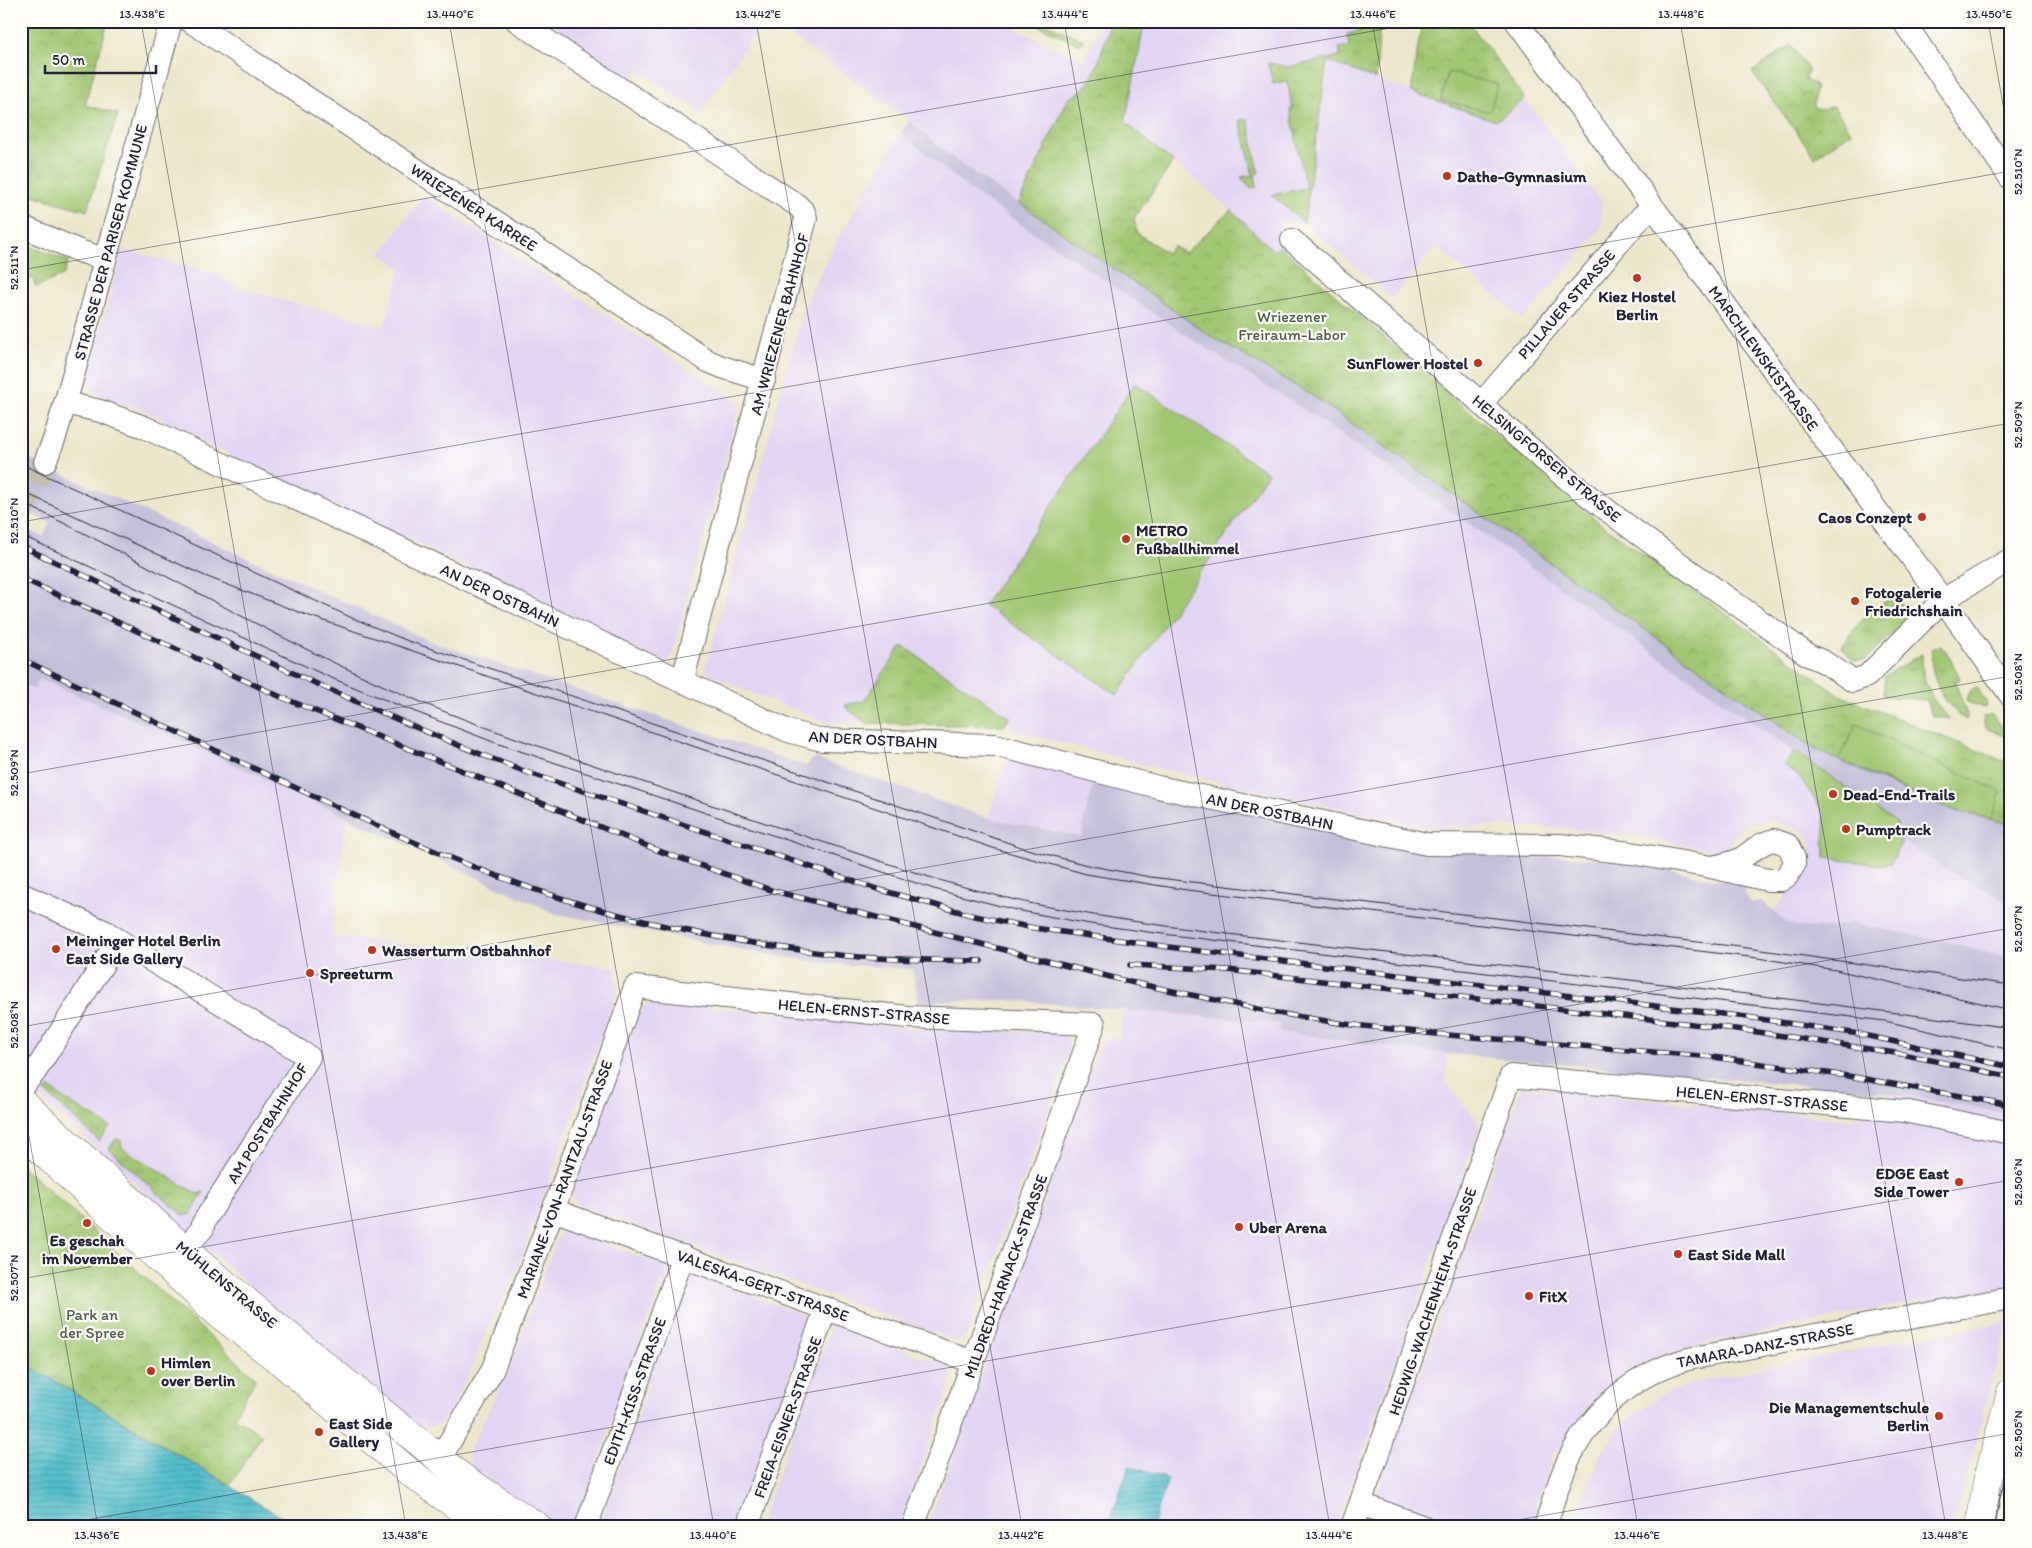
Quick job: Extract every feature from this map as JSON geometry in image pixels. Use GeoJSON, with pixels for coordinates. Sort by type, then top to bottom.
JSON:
{"type":"FeatureCollection","features":[{"type":"Feature","properties":{"kind":"main road","name":"MÜHLENSTRASSE"},"geometry":{"type":"LineString","coordinates":[[21,1101],[175,1258],[219,1314],[281,1362],[382,1450],[422,1482],[488,1527]]}},
{"type":"Feature","properties":{"kind":"main road","name":"MÜHLENSTRASSE"},"geometry":{"type":"LineString","coordinates":[[21,1132],[175,1258],[440,1458],[471,1484],[538,1527]]}},
{"type":"Feature","properties":{"kind":"main road"},"geometry":{"type":"LineString","coordinates":[[1980,1527],[1987,1482],[2011,1392]]}},
{"type":"Feature","properties":{"kind":"main road"},"geometry":{"type":"LineString","coordinates":[[422,1482],[440,1458]]}},
{"type":"Feature","properties":{"kind":"street","name":"STRASSE DER PARISER KOMMUNE"},"geometry":{"type":"LineString","coordinates":[[45,462],[65,403],[171,21]]}},
{"type":"Feature","properties":{"kind":"street","name":"WRIEZENER KARREE"},"geometry":{"type":"LineString","coordinates":[[190,21],[708,360],[722,367],[764,380]]}},
{"type":"Feature","properties":{"kind":"street","name":"AM WRIEZENER BAHNHOF"},"geometry":{"type":"LineString","coordinates":[[517,21],[797,205],[804,212],[806,225],[682,682]]}},
{"type":"Feature","properties":{"kind":"street","name":"MARCHLEWSKISTRASSE"},"geometry":{"type":"LineString","coordinates":[[1516,21],[1943,600],[2011,696]]}},
{"type":"Feature","properties":{"kind":"street"},"geometry":{"type":"LineString","coordinates":[[1903,21],[2011,179]]}},
{"type":"Feature","properties":{"kind":"street","name":"PILLAUER STRASSE"},"geometry":{"type":"LineString","coordinates":[[1481,404],[1642,216],[1653,208]]}},
{"type":"Feature","properties":{"kind":"street"},"geometry":{"type":"LineString","coordinates":[[21,226],[82,252],[105,259]]}},
{"type":"Feature","properties":{"kind":"street","name":"HELSINGFORSER STRASSE"},"geometry":{"type":"LineString","coordinates":[[1292,240],[1603,508],[1808,655],[1853,681],[1867,676],[1943,600],[2011,559]]}},
{"type":"Feature","properties":{"kind":"street","name":"AN DER OSTBAHN"},"geometry":{"type":"LineString","coordinates":[[65,403],[100,411],[144,427],[682,682],[788,731],[804,736],[822,740],[995,745],[1158,787],[1427,844],[1560,845],[1631,852],[1711,867]]}},
{"type":"Feature","properties":{"kind":"street","name":"AM POSTBAHNHOF"},"geometry":{"type":"LineString","coordinates":[[21,894],[106,932],[309,1057],[204,1223],[203,1228],[175,1258]]}},
{"type":"Feature","properties":{"kind":"street"},"geometry":{"type":"LineString","coordinates":[[21,1088],[35,1072],[118,940]]}},
{"type":"Feature","properties":{"kind":"street","name":"HELEN-ERNST-STRASSE"},"geometry":{"type":"LineString","coordinates":[[635,987],[900,1017],[1094,1024]]}},
{"type":"Feature","properties":{"kind":"street","name":"MARIANE-VON-RANTZAU-STRASSE"},"geometry":{"type":"LineString","coordinates":[[440,1458],[492,1371],[635,987]]}},
{"type":"Feature","properties":{"kind":"street","name":"MILDRED-HARNACK-STRASSE"},"geometry":{"type":"LineString","coordinates":[[913,1527],[1053,1143],[1094,1024]]}},
{"type":"Feature","properties":{"kind":"street","name":"HELEN-ERNST-STRASSE"},"geometry":{"type":"LineString","coordinates":[[1511,1076],[1904,1111],[2011,1132]]}},
{"type":"Feature","properties":{"kind":"street","name":"HEDWIG-WACHENHEIM-STRASSE"},"geometry":{"type":"LineString","coordinates":[[1352,1527],[1511,1076]]}},
{"type":"Feature","properties":{"kind":"street","name":"VALESKA-GERT-STRASSE"},"geometry":{"type":"LineString","coordinates":[[553,1210],[973,1362]]}},
{"type":"Feature","properties":{"kind":"street","name":"EDITH-KISS-STRASSE"},"geometry":{"type":"LineString","coordinates":[[586,1527],[683,1256]]}},
{"type":"Feature","properties":{"kind":"street","name":"TAMARA-DANZ-STRASSE"},"geometry":{"type":"LineString","coordinates":[[1545,1527],[1570,1456],[1589,1426],[1611,1401],[1652,1371],[1688,1359],[2011,1298]]}},
{"type":"Feature","properties":{"kind":"street","name":"FREIA-EISNER-STRASSE"},"geometry":{"type":"LineString","coordinates":[[747,1527],[826,1308]]}},
{"type":"Feature","properties":{"kind":"street"},"geometry":{"type":"LineString","coordinates":[[1361,1504],[1424,1527]]}},
{"type":"Feature","properties":{"kind":"shaded area"},"geometry":{"type":"Polygon","coordinates":[[[548,21],[763,21],[701,112],[638,70],[631,80],[548,21]]]}},
{"type":"Feature","properties":{"kind":"shaded area"},"geometry":{"type":"Polygon","coordinates":[[[1003,21],[1003,23],[1084,61],[1103,21],[1112,21],[1098,68],[1089,83],[1076,95],[1067,100],[1019,203],[954,159],[890,105],[771,22],[1003,21]]]}},
{"type":"Feature","properties":{"kind":"shaded area"},"geometry":{"type":"Polygon","coordinates":[[[1145,21],[1380,21],[1376,79],[1496,121],[1525,99],[1602,203],[1601,228],[1523,320],[1436,246],[1392,298],[1304,223],[1280,222],[1280,246],[1274,251],[1231,210],[1125,122],[1145,21]]]}},
{"type":"Feature","properties":{"kind":"shaded area"},"geometry":{"type":"Polygon","coordinates":[[[909,121],[954,159],[1212,337],[1310,394],[1813,747],[1889,784],[1953,810],[2011,824],[2011,903],[1945,869],[1891,833],[1897,824],[1421,490],[1297,405],[1199,344],[970,190],[901,133],[909,121]]]}},
{"type":"Feature","properties":{"kind":"shaded area"},"geometry":{"type":"Polygon","coordinates":[[[901,133],[970,190],[1199,344],[1297,405],[1898,824],[1891,833],[1945,869],[2011,903],[2011,959],[1939,940],[1851,923],[1813,929],[1797,927],[1786,922],[1774,911],[1786,896],[1783,895],[1806,875],[1812,860],[1811,848],[1807,833],[1770,819],[1759,823],[1746,819],[1724,852],[1636,836],[1563,828],[1492,826],[1445,828],[1410,824],[1156,768],[1015,730],[1007,723],[1004,726],[827,722],[744,690],[704,671],[803,309],[832,249],[901,133]]]}},
{"type":"Feature","properties":{"kind":"shaded area"},"geometry":{"type":"Polygon","coordinates":[[[423,196],[740,403],[671,657],[667,664],[660,662],[661,658],[612,640],[614,636],[590,625],[588,629],[583,627],[585,622],[561,611],[558,615],[555,608],[532,597],[525,599],[527,595],[502,583],[495,585],[497,581],[236,458],[230,460],[232,456],[219,449],[215,451],[193,434],[141,409],[103,397],[95,392],[90,385],[89,371],[123,249],[214,274],[238,288],[384,327],[401,268],[380,254],[423,196]]]}},
{"type":"Feature","properties":{"kind":"shaded area"},"geometry":{"type":"Polygon","coordinates":[[[21,455],[430,641],[806,766],[814,758],[988,818],[1081,837],[1085,828],[1082,827],[1094,781],[1515,853],[1631,861],[1745,886],[1745,893],[1751,903],[1762,901],[1786,922],[1797,927],[1826,928],[1851,923],[1939,940],[2011,959],[2011,1114],[1891,1093],[1448,1054],[1279,1032],[1279,1023],[1009,1000],[919,1002],[912,969],[823,963],[748,951],[556,914],[154,728],[39,679],[34,690],[21,684],[21,527],[43,537],[50,523],[21,509],[21,455]]]}},
{"type":"Feature","properties":{"kind":"shaded area"},"geometry":{"type":"Polygon","coordinates":[[[38,679],[154,728],[346,818],[331,936],[614,967],[618,988],[515,1275],[490,1323],[469,1374],[447,1416],[437,1425],[430,1427],[418,1425],[292,1325],[21,1080],[21,685],[34,690],[38,679]]]}},
{"type":"Feature","properties":{"kind":"shaded area"},"geometry":{"type":"Polygon","coordinates":[[[1008,757],[1094,781],[1082,827],[1085,827],[1081,837],[988,818],[1008,757]]]}},
{"type":"Feature","properties":{"kind":"shaded area"},"geometry":{"type":"Polygon","coordinates":[[[663,1001],[909,1029],[1064,1033],[1069,1044],[1069,1053],[966,1337],[961,1340],[954,1340],[576,1204],[573,1199],[573,1192],[636,1018],[646,1005],[663,1001]]]}},
{"type":"Feature","properties":{"kind":"shaded area"},"geometry":{"type":"Polygon","coordinates":[[[1123,1010],[1280,1023],[1279,1032],[1448,1054],[1445,1082],[1478,1122],[1479,1128],[1336,1527],[927,1527],[1097,1054],[1102,1044],[1109,1038],[1119,1038],[1123,1010]]]}},
{"type":"Feature","properties":{"kind":"shaded area"},"geometry":{"type":"Polygon","coordinates":[[[1522,1087],[1853,1120],[1891,1093],[2011,1114],[2011,1286],[1888,1307],[1692,1346],[1652,1359],[1630,1370],[1606,1389],[1585,1411],[1570,1431],[1560,1451],[1555,1450],[1546,1475],[1550,1476],[1547,1482],[1543,1481],[1535,1505],[1538,1507],[1531,1527],[1444,1527],[1445,1523],[1376,1498],[1376,1496],[1522,1087]]]}},
{"type":"Feature","properties":{"kind":"shaded area"},"geometry":{"type":"Polygon","coordinates":[[[568,1231],[668,1267],[666,1283],[661,1282],[653,1306],[657,1308],[650,1313],[599,1459],[578,1527],[561,1527],[506,1493],[471,1466],[468,1453],[511,1365],[557,1238],[561,1233],[568,1231]]]}},
{"type":"Feature","properties":{"kind":"shaded area"},"geometry":{"type":"Polygon","coordinates":[[[687,1274],[809,1317],[811,1320],[796,1358],[798,1365],[794,1363],[735,1527],[598,1527],[650,1383],[646,1381],[655,1355],[659,1357],[672,1321],[668,1319],[670,1313],[675,1314],[683,1291],[679,1289],[687,1274]]]}},
{"type":"Feature","properties":{"kind":"shaded area"},"geometry":{"type":"Polygon","coordinates":[[[2008,1322],[1952,1527],[1571,1527],[1602,1452],[1622,1424],[1663,1394],[1701,1381],[1884,1344],[2008,1322]]]}},
{"type":"Feature","properties":{"kind":"shaded area"},"geometry":{"type":"Polygon","coordinates":[[[835,1326],[944,1365],[951,1370],[952,1379],[899,1527],[759,1527],[826,1342],[829,1327],[835,1326]]]}},
{"type":"Feature","properties":{"kind":"green space"},"geometry":{"type":"Polygon","coordinates":[[[29,21],[108,21],[85,105],[118,114],[87,211],[21,192],[21,48],[29,21]]]}},
{"type":"Feature","properties":{"kind":"green space"},"geometry":{"type":"Polygon","coordinates":[[[1028,21],[1040,21],[1083,40],[1082,43],[1078,44],[1028,21]]]}},
{"type":"Feature","properties":{"kind":"green space","name":"Wriezener Freiraum-Labor"},"geometry":{"type":"Polygon","coordinates":[[[1112,21],[1145,21],[1125,122],[1173,162],[1134,218],[1137,233],[1167,253],[1173,246],[1185,253],[1231,210],[1274,251],[1280,246],[1601,524],[1839,695],[2011,764],[2011,824],[1953,810],[1890,784],[1813,748],[1310,394],[1212,337],[1019,203],[1068,99],[1079,93],[1093,75],[1112,21]]]}},
{"type":"Feature","properties":{"kind":"green space"},"geometry":{"type":"Polygon","coordinates":[[[1358,21],[1380,21],[1376,79],[1327,61],[1304,223],[1272,195],[1306,188],[1290,109],[1293,109],[1287,81],[1273,84],[1268,63],[1289,67],[1341,56],[1339,48],[1349,46],[1347,34],[1360,31],[1358,21]]]}},
{"type":"Feature","properties":{"kind":"green space"},"geometry":{"type":"Polygon","coordinates":[[[1422,21],[1468,21],[1525,99],[1496,121],[1411,92],[1422,21]]]}},
{"type":"Feature","properties":{"kind":"green space"},"geometry":{"type":"Polygon","coordinates":[[[1791,45],[1809,71],[1805,76],[1805,80],[1815,85],[1815,107],[1824,109],[1833,106],[1852,132],[1815,157],[1752,72],[1791,45]]]}},
{"type":"Feature","properties":{"kind":"green space"},"geometry":{"type":"Polygon","coordinates":[[[1448,72],[1497,84],[1490,112],[1441,100],[1448,72]]]}},
{"type":"Feature","properties":{"kind":"green space"},"geometry":{"type":"Polygon","coordinates":[[[1248,119],[1259,173],[1255,174],[1257,187],[1250,188],[1241,177],[1253,175],[1240,120],[1248,119]]]}},
{"type":"Feature","properties":{"kind":"green space"},"geometry":{"type":"Polygon","coordinates":[[[21,243],[69,261],[63,275],[36,287],[32,278],[21,282],[21,243]]]}},
{"type":"Feature","properties":{"kind":"green space","name":"METRO Fußballhimmel"},"geometry":{"type":"Polygon","coordinates":[[[1135,383],[1268,473],[1117,695],[984,605],[1135,383]]]}},
{"type":"Feature","properties":{"kind":"green space"},"geometry":{"type":"Polygon","coordinates":[[[1897,598],[1909,616],[1865,661],[1853,660],[1842,647],[1858,624],[1881,604],[1897,598]]]}},
{"type":"Feature","properties":{"kind":"green space"},"geometry":{"type":"Polygon","coordinates":[[[902,646],[1010,717],[1004,726],[866,723],[845,707],[846,705],[864,701],[902,646]]]}},
{"type":"Feature","properties":{"kind":"green space"},"geometry":{"type":"Polygon","coordinates":[[[1939,646],[1946,651],[1959,676],[1960,679],[1955,682],[1967,719],[1964,719],[1949,705],[1935,679],[1932,649],[1939,646]]]}},
{"type":"Feature","properties":{"kind":"green space"},"geometry":{"type":"Polygon","coordinates":[[[1922,654],[1923,673],[1928,690],[1937,705],[1950,719],[1932,716],[1926,700],[1883,696],[1885,676],[1922,654]]]}},
{"type":"Feature","properties":{"kind":"green space"},"geometry":{"type":"Polygon","coordinates":[[[1976,687],[1987,703],[1985,708],[1967,702],[1966,699],[1971,690],[1976,687]]]}},
{"type":"Feature","properties":{"kind":"green space"},"geometry":{"type":"Polygon","coordinates":[[[1992,714],[2010,738],[1985,728],[1983,717],[1992,714]]]}},
{"type":"Feature","properties":{"kind":"green space"},"geometry":{"type":"Polygon","coordinates":[[[1857,724],[2001,792],[1991,819],[1953,810],[1838,760],[1857,724]]]}},
{"type":"Feature","properties":{"kind":"green space","name":"Dead-End-Trails"},"geometry":{"type":"Polygon","coordinates":[[[1794,751],[1898,824],[1891,833],[1902,841],[1891,863],[1881,865],[1825,858],[1824,813],[1799,776],[1784,765],[1794,751]]]}},
{"type":"Feature","properties":{"kind":"green space"},"geometry":{"type":"Polygon","coordinates":[[[49,1087],[64,1099],[110,1127],[99,1141],[45,1092],[49,1087]]]}},
{"type":"Feature","properties":{"kind":"green space"},"geometry":{"type":"Polygon","coordinates":[[[115,1140],[121,1141],[122,1148],[197,1194],[204,1192],[190,1215],[182,1215],[109,1149],[115,1140]]]}},
{"type":"Feature","properties":{"kind":"green space","name":"Park an der Spree"},"geometry":{"type":"Polygon","coordinates":[[[21,1165],[256,1378],[234,1417],[262,1435],[230,1485],[21,1361],[21,1165]]]}},
{"type":"Feature","properties":{"kind":"water"},"geometry":{"type":"Polygon","coordinates":[[[21,1361],[298,1527],[21,1527],[21,1361]]]}},
{"type":"Feature","properties":{"kind":"water"},"geometry":{"type":"Polygon","coordinates":[[[1129,1466],[1168,1479],[1152,1527],[1108,1527],[1129,1466]]]}},
{"type":"Feature","properties":{"kind":"tunnel"},"geometry":{"type":"LineString","coordinates":[[21,513],[45,462]]}},
{"type":"Feature","properties":{"kind":"tram line"},"geometry":{"type":"LineString","coordinates":[[21,464],[350,617],[408,641],[1027,849],[1087,865],[1150,877],[1740,947],[2011,985]]}},
{"type":"Feature","properties":{"kind":"tram line"},"geometry":{"type":"LineString","coordinates":[[21,491],[205,576],[301,613],[996,849],[1086,874],[1187,890],[1758,958],[1836,970],[2011,1010]]}},
{"type":"Feature","properties":{"kind":"tram line"},"geometry":{"type":"LineString","coordinates":[[21,502],[262,627],[360,675],[436,708],[631,778],[926,876],[971,889],[1049,907],[1185,929],[1713,990],[2011,1028]]}},
{"type":"Feature","properties":{"kind":"tram line"},"geometry":{"type":"LineString","coordinates":[[21,535],[329,677],[413,711],[496,743],[934,889],[1016,910],[1090,924],[1885,1021],[2011,1050]]}},
{"type":"Feature","properties":{"kind":"tram line"},"geometry":{"type":"LineString","coordinates":[[1995,1527],[2000,1497],[2011,1455]]}},
{"type":"Feature","properties":{"kind":"railway"},"geometry":{"type":"LineString","coordinates":[[21,546],[337,693],[400,721],[529,773],[877,889],[975,916],[1034,928],[1191,950],[1747,1017],[1859,1034],[2011,1067]]}},
{"type":"Feature","properties":{"kind":"railway"},"geometry":{"type":"LineString","coordinates":[[21,578],[281,697],[662,852],[774,891],[1130,982],[1277,1013],[1345,1024],[1436,1034],[1713,1057],[1848,1076],[2011,1105]]}},
{"type":"Feature","properties":{"kind":"railway"},"geometry":{"type":"LineString","coordinates":[[21,659],[438,853],[512,882],[587,906],[618,915],[712,936],[838,955],[909,960],[981,961]]}},
{"type":"Feature","properties":{"kind":"railway"},"geometry":{"type":"LineString","coordinates":[[1130,965],[1228,970],[1744,1030],[1902,1054],[2011,1077]]}},
{"type":"Feature","properties":{"kind":"place","name":"Dathe-Gymnasium"},"geometry":{"type":"Point","coordinates":[1447,176]}},
{"type":"Feature","properties":{"kind":"place","name":"Kiez Hostel Berlin"},"geometry":{"type":"Point","coordinates":[1637,278]}},
{"type":"Feature","properties":{"kind":"place","name":"SunFlower Hostel"},"geometry":{"type":"Point","coordinates":[1478,363]}},
{"type":"Feature","properties":{"kind":"place","name":"Caos Conzept"},"geometry":{"type":"Point","coordinates":[1922,517]}},
{"type":"Feature","properties":{"kind":"place","name":"METRO Fußballhimmel"},"geometry":{"type":"Point","coordinates":[1126,539]}},
{"type":"Feature","properties":{"kind":"place","name":"Fotogalerie Friedrichshain"},"geometry":{"type":"Point","coordinates":[1855,601]}},
{"type":"Feature","properties":{"kind":"place","name":"Dead-End-Trails"},"geometry":{"type":"Point","coordinates":[1833,794]}},
{"type":"Feature","properties":{"kind":"place","name":"Pumptrack"},"geometry":{"type":"Point","coordinates":[1846,829]}},
{"type":"Feature","properties":{"kind":"place","name":"Meininger Hotel Berlin East Side Gallery"},"geometry":{"type":"Point","coordinates":[56,949]}},
{"type":"Feature","properties":{"kind":"place","name":"Wasserturm Ostbahnhof"},"geometry":{"type":"Point","coordinates":[372,950]}},
{"type":"Feature","properties":{"kind":"place","name":"Spreeturm"},"geometry":{"type":"Point","coordinates":[310,973]}},
{"type":"Feature","properties":{"kind":"place","name":"EDGE East Side Tower"},"geometry":{"type":"Point","coordinates":[1959,1182]}},
{"type":"Feature","properties":{"kind":"place","name":"Es geschah im November"},"geometry":{"type":"Point","coordinates":[87,1223]}},
{"type":"Feature","properties":{"kind":"place","name":"Uber Arena"},"geometry":{"type":"Point","coordinates":[1239,1227]}},
{"type":"Feature","properties":{"kind":"place","name":"East Side Mall"},"geometry":{"type":"Point","coordinates":[1678,1254]}},
{"type":"Feature","properties":{"kind":"place","name":"FitX"},"geometry":{"type":"Point","coordinates":[1529,1296]}},
{"type":"Feature","properties":{"kind":"place","name":"Himlen over Berlin"},"geometry":{"type":"Point","coordinates":[151,1371]}},
{"type":"Feature","properties":{"kind":"place","name":"Die Managementschule Berlin"},"geometry":{"type":"Point","coordinates":[1939,1416]}},
{"type":"Feature","properties":{"kind":"place","name":"East Side Gallery"},"geometry":{"type":"Point","coordinates":[319,1432]}}]}
